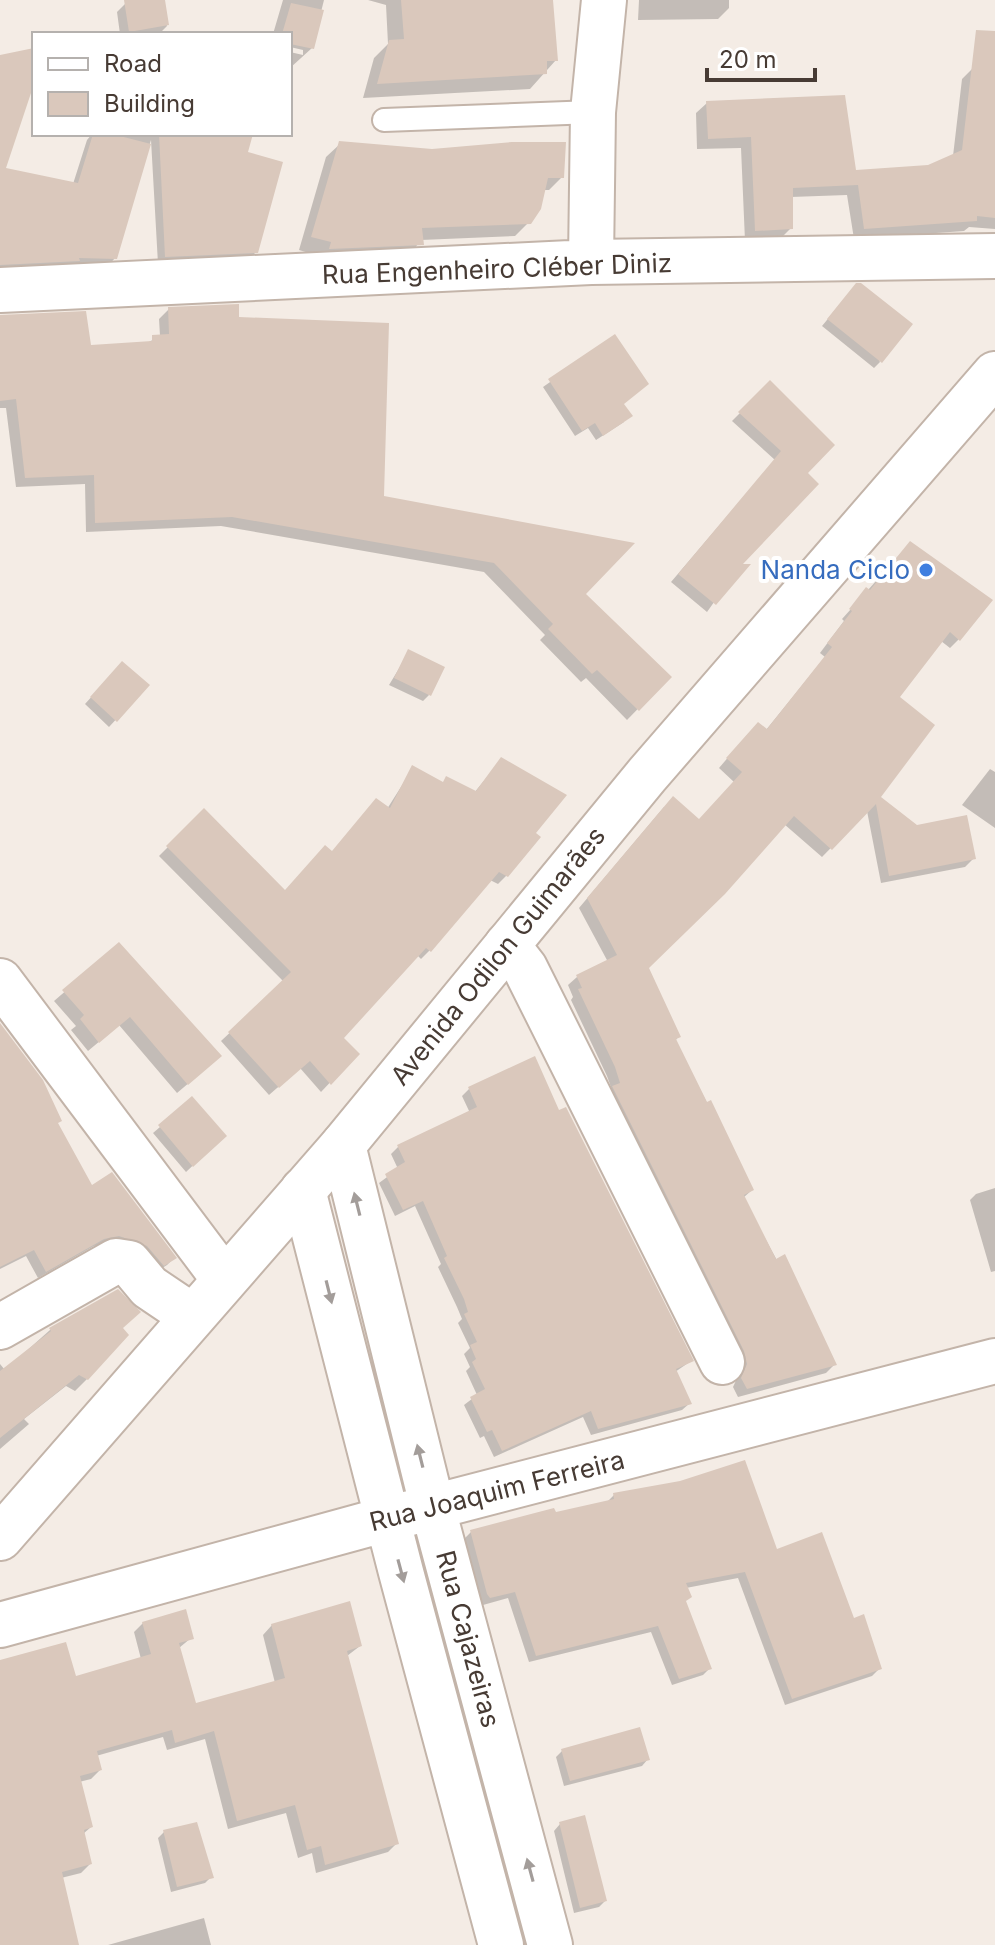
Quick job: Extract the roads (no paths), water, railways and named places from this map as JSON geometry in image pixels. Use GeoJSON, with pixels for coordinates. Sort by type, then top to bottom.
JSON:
{"type":"FeatureCollection","features":[{"type":"Feature","properties":{"kind":"street"},"geometry":{"type":"LineString","coordinates":[[591,262],[593,112],[604,0]]}},
{"type":"Feature","properties":{"kind":"street","name":"Rua Engenheiro Cléber Diniz"},"geometry":{"type":"LineString","coordinates":[[0,290],[591,262],[995,256]]}},
{"type":"Feature","properties":{"kind":"street","name":"Avenida Odilon Guimarães"},"geometry":{"type":"LineString","coordinates":[[0,1538],[343,1145],[647,775],[995,374]]}},
{"type":"Feature","properties":{"kind":"street"},"geometry":{"type":"LineString","coordinates":[[507,945],[525,968],[722,1362]]}},
{"type":"Feature","properties":{"kind":"street"},"geometry":{"type":"LineString","coordinates":[[0,981],[224,1279]]}},
{"type":"Feature","properties":{"kind":"street","name":"Rua Cajazeiras"},"geometry":{"type":"LineString","coordinates":[[343,1145],[433,1509],[550,1945]]}},
{"type":"Feature","properties":{"kind":"street","name":"Rua Cajazeiras"},"geometry":{"type":"LineString","coordinates":[[303,1190],[501,1945]]}},
{"type":"Feature","properties":{"kind":"street"},"geometry":{"type":"LineString","coordinates":[[0,1327],[116,1261],[129,1263],[149,1287],[192,1316]]}},
{"type":"Feature","properties":{"kind":"street","name":"Rua Joaquim Ferreira"},"geometry":{"type":"LineString","coordinates":[[0,1625],[387,1519],[995,1361]]}},
{"type":"Feature","properties":{"kind":"lane"},"geometry":{"type":"LineString","coordinates":[[384,120],[593,112]]}},
{"type":"Feature","properties":{"kind":"place","name":"Nanda Ciclo"},"geometry":{"type":"Point","coordinates":[926,570]}}]}
